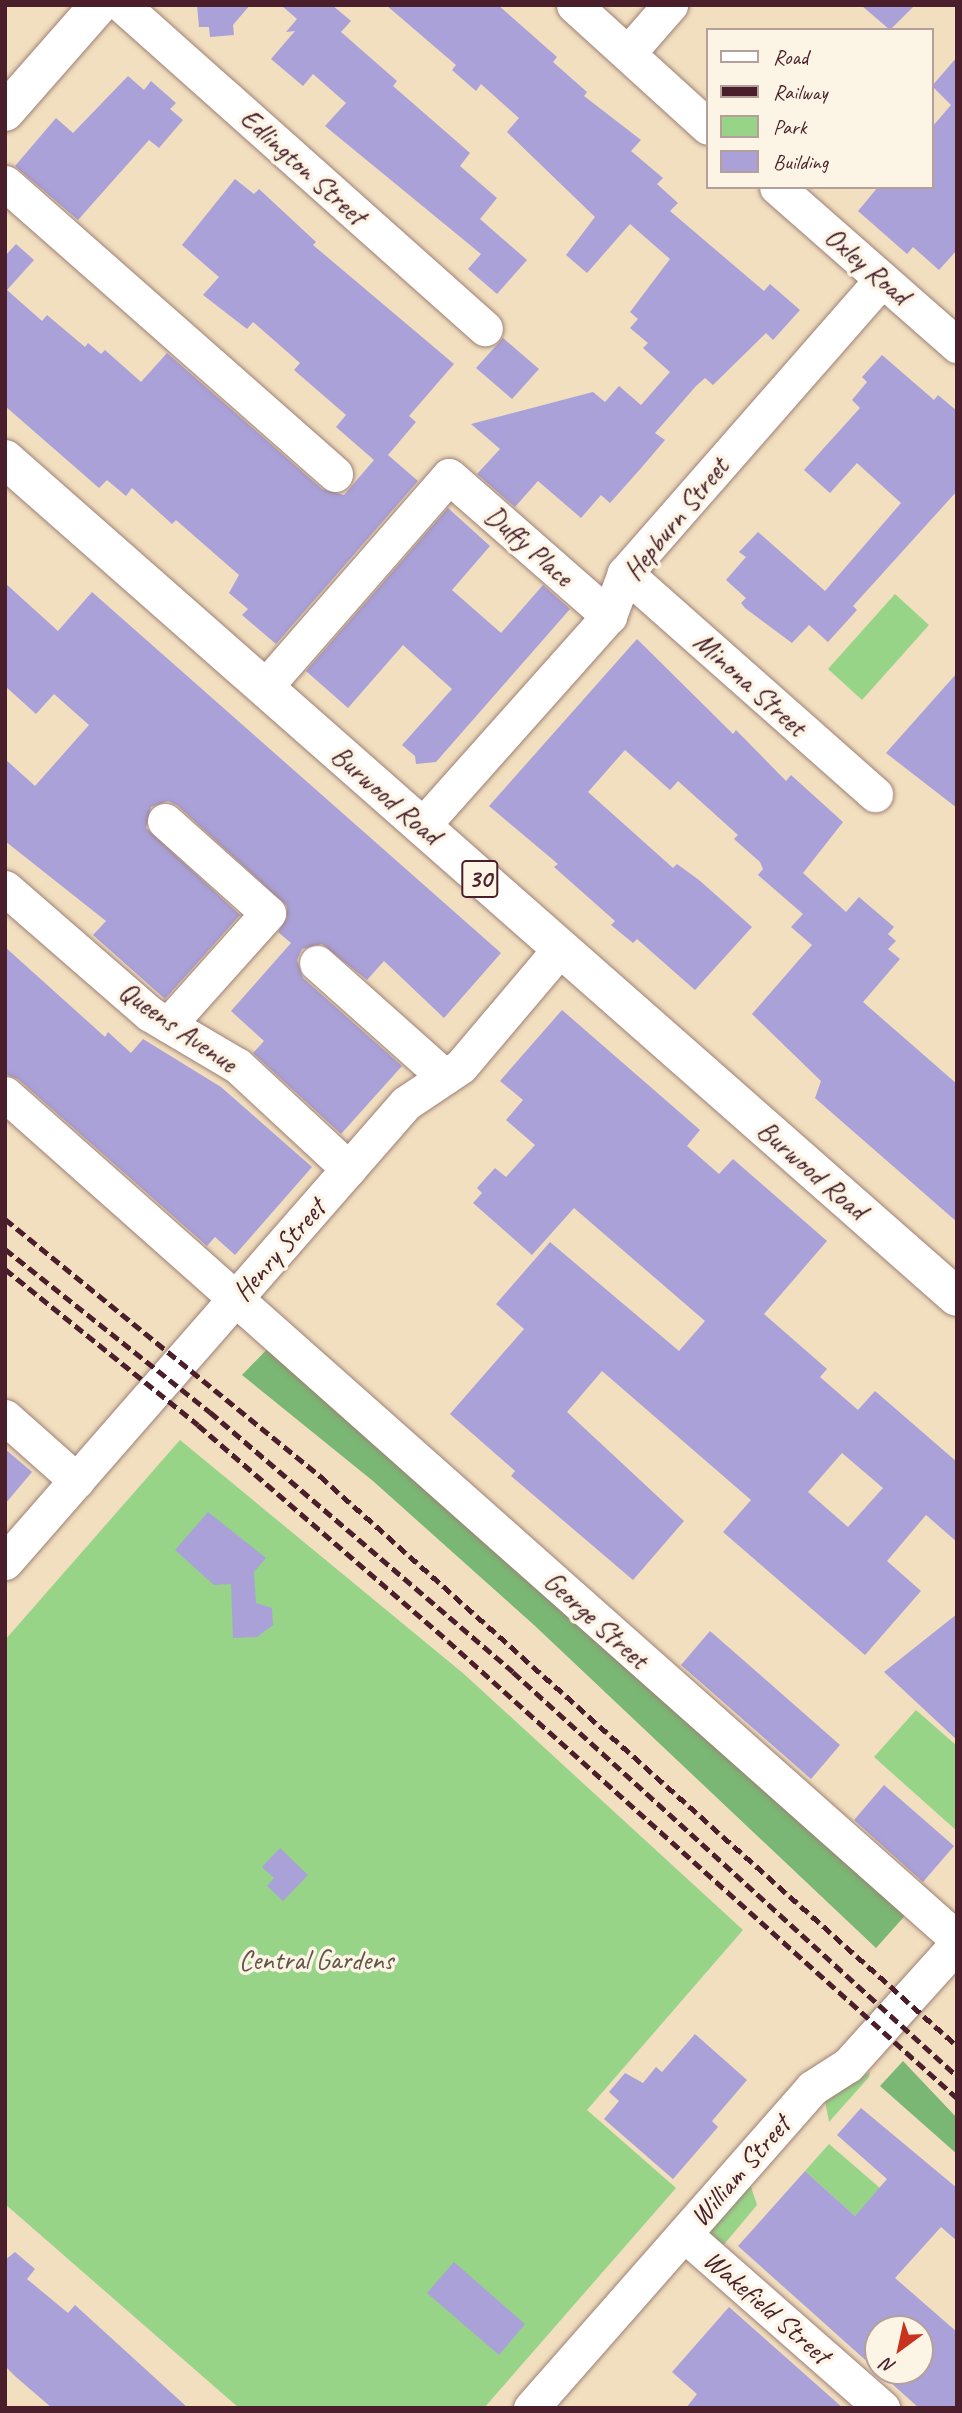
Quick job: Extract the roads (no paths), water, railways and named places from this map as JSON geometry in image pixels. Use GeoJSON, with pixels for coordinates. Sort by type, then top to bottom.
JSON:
{"type":"FeatureCollection","features":[{"type":"Feature","properties":{"kind":"main road"},"geometry":{"type":"LineString","coordinates":[[11,95],[99,5]]}},
{"type":"Feature","properties":{"kind":"main road","name":"Burwood Road"},"geometry":{"type":"LineString","coordinates":[[5,459],[957,1297]]}},
{"type":"Feature","properties":{"kind":"street","name":"Edlington Street"},"geometry":{"type":"LineString","coordinates":[[122,5],[485,328]]}},
{"type":"Feature","properties":{"kind":"street"},"geometry":{"type":"LineString","coordinates":[[574,5],[706,125]]}},
{"type":"Feature","properties":{"kind":"street"},"geometry":{"type":"LineString","coordinates":[[628,52],[670,5]]}},
{"type":"Feature","properties":{"kind":"street"},"geometry":{"type":"LineString","coordinates":[[5,183],[335,474]]}},
{"type":"Feature","properties":{"kind":"street","name":"Oxley Road"},"geometry":{"type":"LineString","coordinates":[[779,189],[882,279],[953,334]]}},
{"type":"Feature","properties":{"kind":"street","name":"Hepburn Street"},"geometry":{"type":"LineString","coordinates":[[421,827],[609,616],[625,573],[882,279]]}},
{"type":"Feature","properties":{"kind":"street","name":"Duffy Place"},"geometry":{"type":"LineString","coordinates":[[264,688],[449,476],[609,616]]}},
{"type":"Feature","properties":{"kind":"street","name":"Minona Street"},"geometry":{"type":"LineString","coordinates":[[625,573],[875,794]]}},
{"type":"Feature","properties":{"kind":"street"},"geometry":{"type":"LineString","coordinates":[[165,821],[268,912],[168,1025]]}},
{"type":"Feature","properties":{"kind":"street","name":"Queens Avenue"},"geometry":{"type":"LineString","coordinates":[[5,888],[149,1014],[239,1066],[349,1169]]}},
{"type":"Feature","properties":{"kind":"street","name":"Henry Street"},"geometry":{"type":"LineString","coordinates":[[5,1562],[406,1103],[461,1066],[560,949]]}},
{"type":"Feature","properties":{"kind":"street"},"geometry":{"type":"LineString","coordinates":[[317,963],[445,1077]]}},
{"type":"Feature","properties":{"kind":"street","name":"George Street"},"geometry":{"type":"LineString","coordinates":[[5,1094],[957,1941]]}},
{"type":"Feature","properties":{"kind":"street"},"geometry":{"type":"LineString","coordinates":[[5,1417],[77,1480]]}},
{"type":"Feature","properties":{"kind":"street","name":"William Street"},"geometry":{"type":"LineString","coordinates":[[531,2408],[812,2088],[848,2065],[957,1941]]}},
{"type":"Feature","properties":{"kind":"street","name":"Wakefield Street"},"geometry":{"type":"LineString","coordinates":[[684,2234],[882,2408]]}},
{"type":"Feature","properties":{"kind":"railway"},"geometry":{"type":"LineString","coordinates":[[5,1219],[320,1476],[957,2046]]}},
{"type":"Feature","properties":{"kind":"railway"},"geometry":{"type":"LineString","coordinates":[[5,1249],[210,1412],[513,1672],[957,2076]]}},
{"type":"Feature","properties":{"kind":"railway"},"geometry":{"type":"LineString","coordinates":[[5,1269],[198,1425],[448,1641],[957,2098]]}},
{"type":"Feature","properties":{"kind":"park label","name":"Central Gardens"},"geometry":{"type":"Point","coordinates":[316,1960]}}]}
